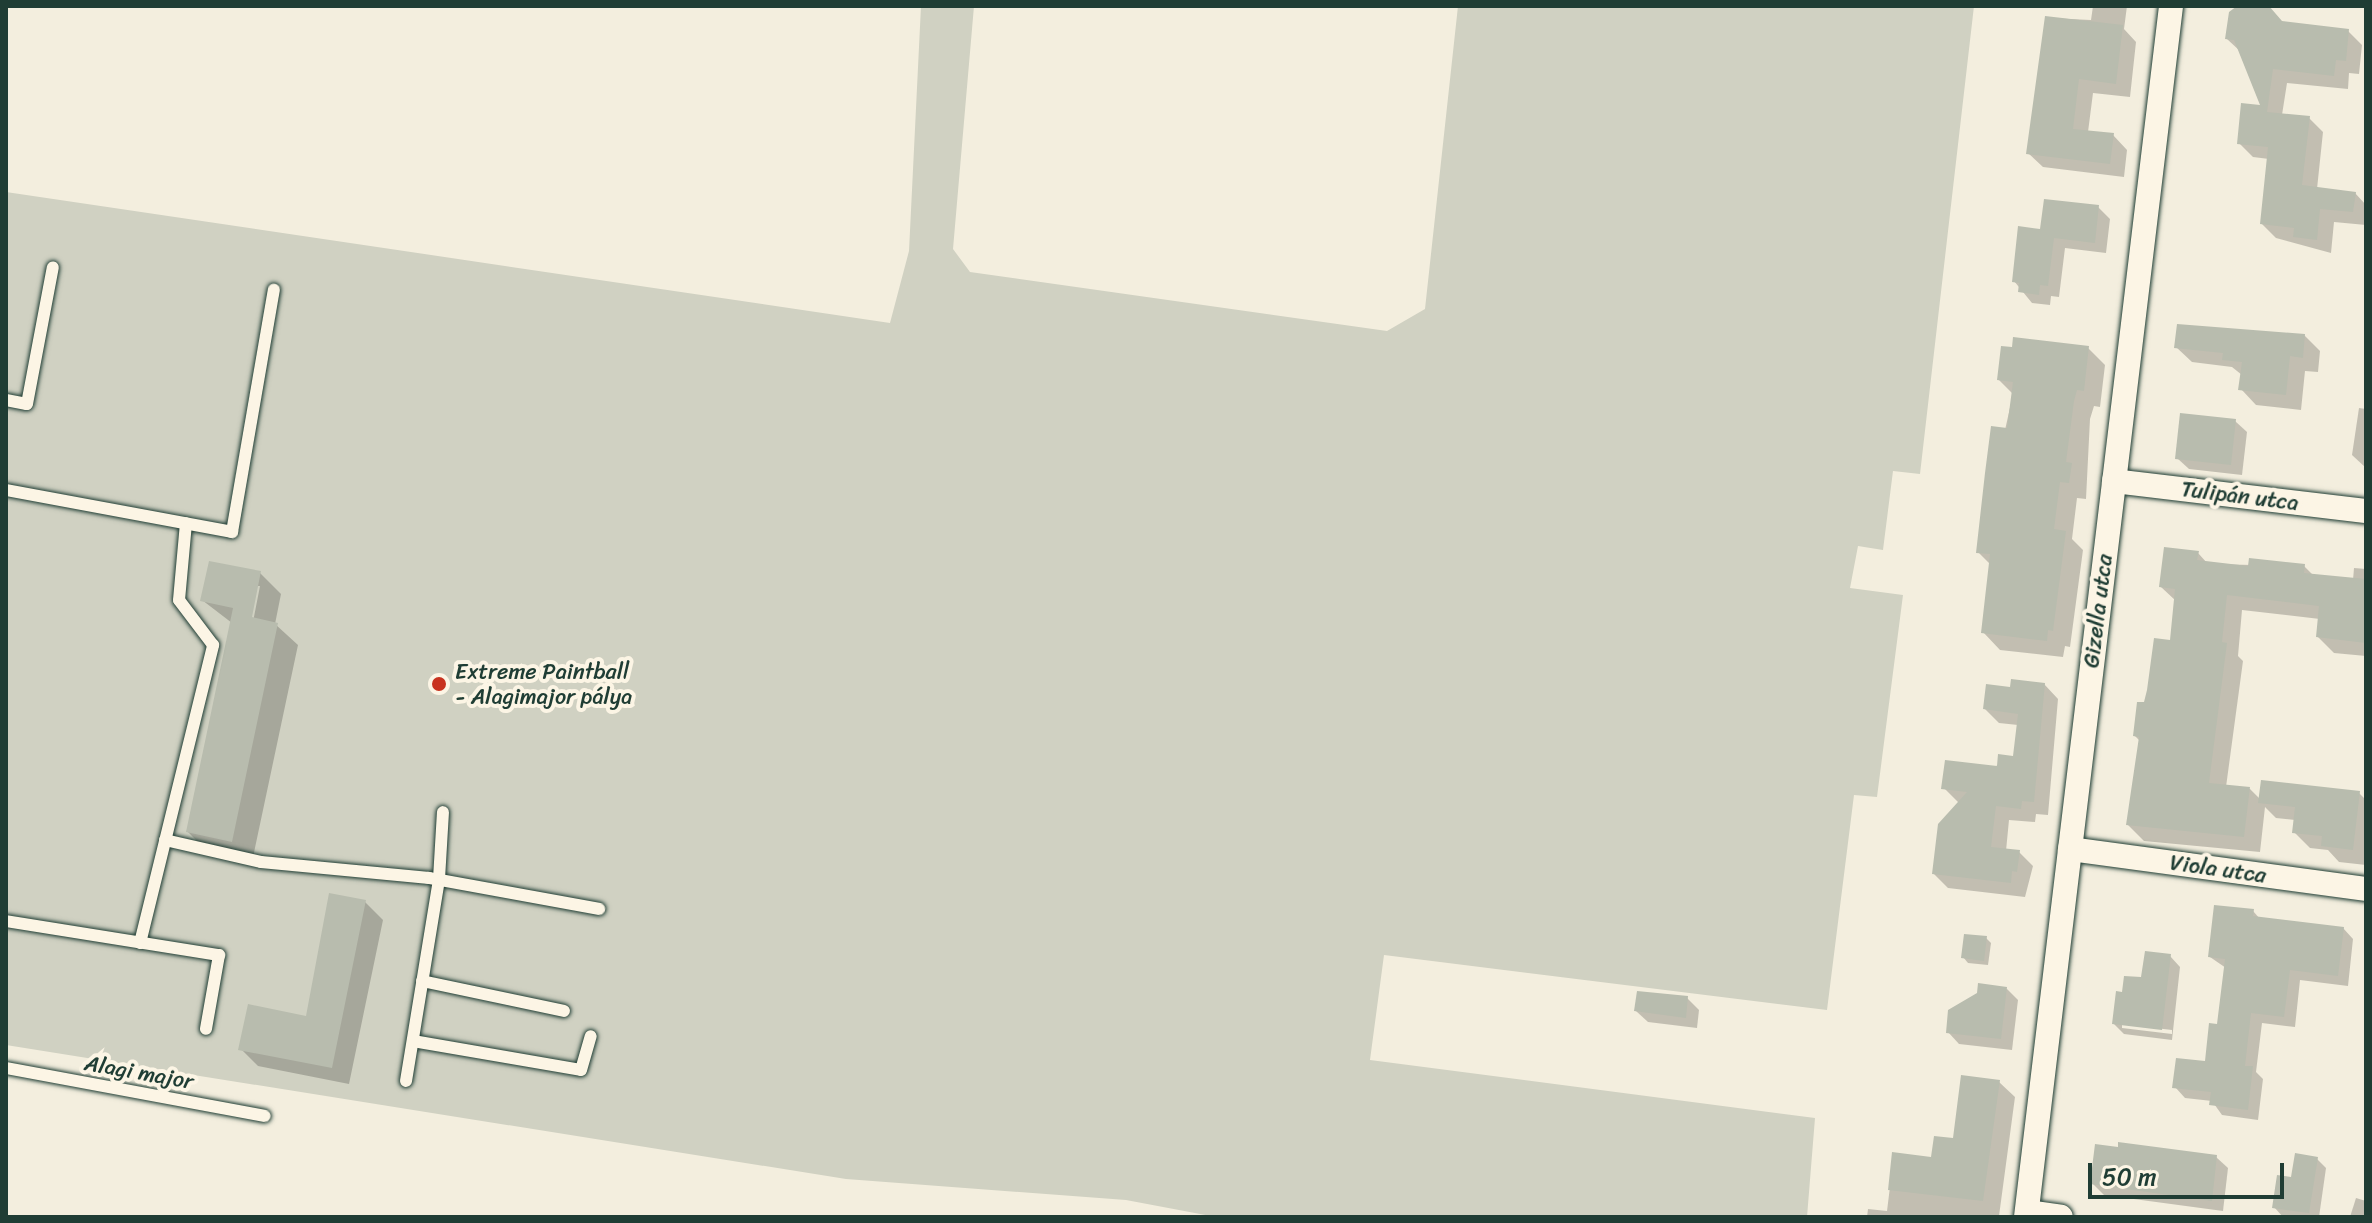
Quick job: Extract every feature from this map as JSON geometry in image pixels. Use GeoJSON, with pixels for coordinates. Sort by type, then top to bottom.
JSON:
{"type":"FeatureCollection","features":[{"type":"Feature","properties":{"kind":"street","name":"Gizella utca"},"geometry":{"type":"LineString","coordinates":[[2026,1215],[2171,6]]}},
{"type":"Feature","properties":{"kind":"street","name":"Tulipán utca"},"geometry":{"type":"LineString","coordinates":[[2114,481],[2366,511]]}},
{"type":"Feature","properties":{"kind":"street","name":"Viola utca"},"geometry":{"type":"LineString","coordinates":[[2070,849],[2366,889]]}},
{"type":"Feature","properties":{"kind":"street"},"geometry":{"type":"LineString","coordinates":[[2026,1215],[2061,1217]]}},
{"type":"Feature","properties":{"kind":"lane"},"geometry":{"type":"LineString","coordinates":[[6,400],[27,404],[53,267]]}},
{"type":"Feature","properties":{"kind":"lane"},"geometry":{"type":"LineString","coordinates":[[6,490],[232,532],[274,290]]}},
{"type":"Feature","properties":{"kind":"lane"},"geometry":{"type":"LineString","coordinates":[[140,943],[213,645],[179,600],[186,523]]}},
{"type":"Feature","properties":{"kind":"lane"},"geometry":{"type":"LineString","coordinates":[[406,1081],[439,879],[443,812]]}},
{"type":"Feature","properties":{"kind":"lane"},"geometry":{"type":"LineString","coordinates":[[165,840],[261,862],[439,879],[599,909]]}},
{"type":"Feature","properties":{"kind":"lane"},"geometry":{"type":"LineString","coordinates":[[6,921],[219,955],[206,1029]]}},
{"type":"Feature","properties":{"kind":"lane"},"geometry":{"type":"LineString","coordinates":[[422,981],[564,1011]]}},
{"type":"Feature","properties":{"kind":"lane"},"geometry":{"type":"LineString","coordinates":[[413,1041],[581,1070],[591,1036]]}},
{"type":"Feature","properties":{"kind":"lane","name":"Alagi major"},"geometry":{"type":"LineString","coordinates":[[6,1068],[265,1116]]}},
{"type":"Feature","properties":{"kind":"shaded area"},"geometry":{"type":"Polygon","coordinates":[[[921,6],[974,6],[953,249],[970,272],[1387,331],[1425,309],[1458,6],[1974,6],[1920,474],[1893,471],[1883,550],[1858,546],[1850,588],[1903,595],[1877,797],[1854,795],[1827,1010],[1384,955],[1370,1060],[1815,1118],[1807,1217],[1216,1217],[1126,1200],[846,1179],[6,1045],[6,192],[890,323],[909,251],[921,6]]]}},
{"type":"Feature","properties":{"kind":"building"},"geometry":{"type":"Polygon","coordinates":[[[2237,6],[2269,6],[2282,21],[2349,29],[2346,61],[2336,60],[2334,76],[2273,69],[2267,112],[2310,116],[2302,185],[2356,192],[2353,212],[2320,209],[2317,240],[2293,237],[2294,228],[2260,224],[2268,147],[2237,144],[2241,103],[2260,105],[2234,40],[2225,39],[2229,12],[2237,6]]]}},
{"type":"Feature","properties":{"kind":"building"},"geometry":{"type":"Polygon","coordinates":[[[2045,16],[2123,25],[2116,84],[2079,79],[2073,129],[2114,133],[2110,164],[2026,154],[2045,16]]]}},
{"type":"Feature","properties":{"kind":"building"},"geometry":{"type":"Polygon","coordinates":[[[2044,199],[2099,205],[2095,243],[2054,238],[2048,286],[2040,285],[2039,295],[2018,292],[2019,283],[2012,282],[2018,226],[2040,229],[2044,199]]]}},
{"type":"Feature","properties":{"kind":"building"},"geometry":{"type":"Polygon","coordinates":[[[2177,324],[2305,334],[2303,358],[2290,356],[2286,395],[2238,390],[2242,362],[2222,360],[2223,353],[2174,348],[2177,324]]]}},
{"type":"Feature","properties":{"kind":"building"},"geometry":{"type":"Polygon","coordinates":[[[2013,337],[2089,346],[2084,391],[2077,390],[2074,401],[2066,462],[2072,463],[2069,483],[2060,482],[2054,529],[2066,531],[2053,631],[2048,630],[2047,641],[1981,633],[1990,554],[1976,553],[1991,426],[2007,428],[2013,382],[1997,380],[2001,346],[2012,347],[2013,337]]]}},
{"type":"Feature","properties":{"kind":"building"},"geometry":{"type":"Polygon","coordinates":[[[2180,413],[2236,419],[2231,465],[2175,459],[2180,413]]]}},
{"type":"Feature","properties":{"kind":"building"},"geometry":{"type":"Polygon","coordinates":[[[2164,547],[2199,551],[2197,560],[2248,566],[2249,558],[2305,564],[2304,573],[2366,579],[2366,643],[2316,637],[2319,606],[2227,595],[2222,642],[2227,643],[2209,783],[2250,787],[2244,837],[2126,825],[2139,737],[2133,736],[2137,702],[2144,702],[2154,638],[2170,640],[2175,589],[2159,587],[2164,547]]]}},
{"type":"Feature","properties":{"kind":"building"},"geometry":{"type":"Polygon","coordinates":[[[209,561],[261,571],[252,617],[278,623],[232,842],[186,832],[233,608],[200,601],[209,561]]]}},
{"type":"Feature","properties":{"kind":"building"},"geometry":{"type":"Polygon","coordinates":[[[2011,679],[2045,683],[2034,802],[2022,801],[2021,809],[1996,806],[1991,847],[2020,850],[2017,872],[2012,871],[2011,883],[1932,874],[1938,824],[1967,792],[1941,789],[1945,760],[1997,766],[1998,754],[2013,756],[2018,714],[1983,709],[1986,684],[2010,687],[2011,679]]]}},
{"type":"Feature","properties":{"kind":"building"},"geometry":{"type":"Polygon","coordinates":[[[2261,780],[2360,791],[2353,850],[2321,846],[2322,836],[2292,833],[2295,807],[2258,803],[2261,780]]]}},
{"type":"Feature","properties":{"kind":"building"},"geometry":{"type":"Polygon","coordinates":[[[329,893],[366,900],[332,1068],[238,1050],[248,1004],[306,1016],[329,893]]]}},
{"type":"Feature","properties":{"kind":"building"},"geometry":{"type":"Polygon","coordinates":[[[2214,905],[2254,909],[2253,916],[2344,927],[2338,976],[2290,970],[2284,1017],[2251,1013],[2245,1066],[2253,1066],[2248,1110],[2209,1105],[2211,1092],[2172,1088],[2176,1058],[2205,1061],[2209,1023],[2217,1024],[2225,959],[2208,957],[2214,905]]]}},
{"type":"Feature","properties":{"kind":"building"},"geometry":{"type":"Polygon","coordinates":[[[1964,934],[1987,936],[1984,961],[1961,958],[1964,934]]]}},
{"type":"Feature","properties":{"kind":"building"},"geometry":{"type":"Polygon","coordinates":[[[2145,951],[2171,954],[2162,1030],[2112,1024],[2116,991],[2122,992],[2124,976],[2141,977],[2145,951]]]}},
{"type":"Feature","properties":{"kind":"building"},"geometry":{"type":"Polygon","coordinates":[[[1978,983],[2007,987],[2001,1039],[1946,1033],[1948,1010],[1977,993],[1978,983]]]}},
{"type":"Feature","properties":{"kind":"building"},"geometry":{"type":"Polygon","coordinates":[[[1637,991],[1688,996],[1686,1018],[1634,1011],[1637,991]]]}},
{"type":"Feature","properties":{"kind":"building"},"geometry":{"type":"Polygon","coordinates":[[[1961,1075],[2000,1080],[1983,1201],[1888,1190],[1892,1152],[1931,1157],[1934,1136],[1953,1138],[1961,1075]]]}},
{"type":"Feature","properties":{"kind":"building"},"geometry":{"type":"Polygon","coordinates":[[[2118,1142],[2217,1155],[2212,1201],[2090,1184],[2095,1144],[2118,1147],[2118,1142]]]}},
{"type":"Feature","properties":{"kind":"building"},"geometry":{"type":"Polygon","coordinates":[[[2295,1153],[2318,1157],[2309,1213],[2272,1208],[2277,1175],[2291,1177],[2295,1153]]]}},
{"type":"Feature","properties":{"kind":"place","name":"Extreme Paintball - Alagimajor pálya"},"geometry":{"type":"Point","coordinates":[439,684]}}]}
